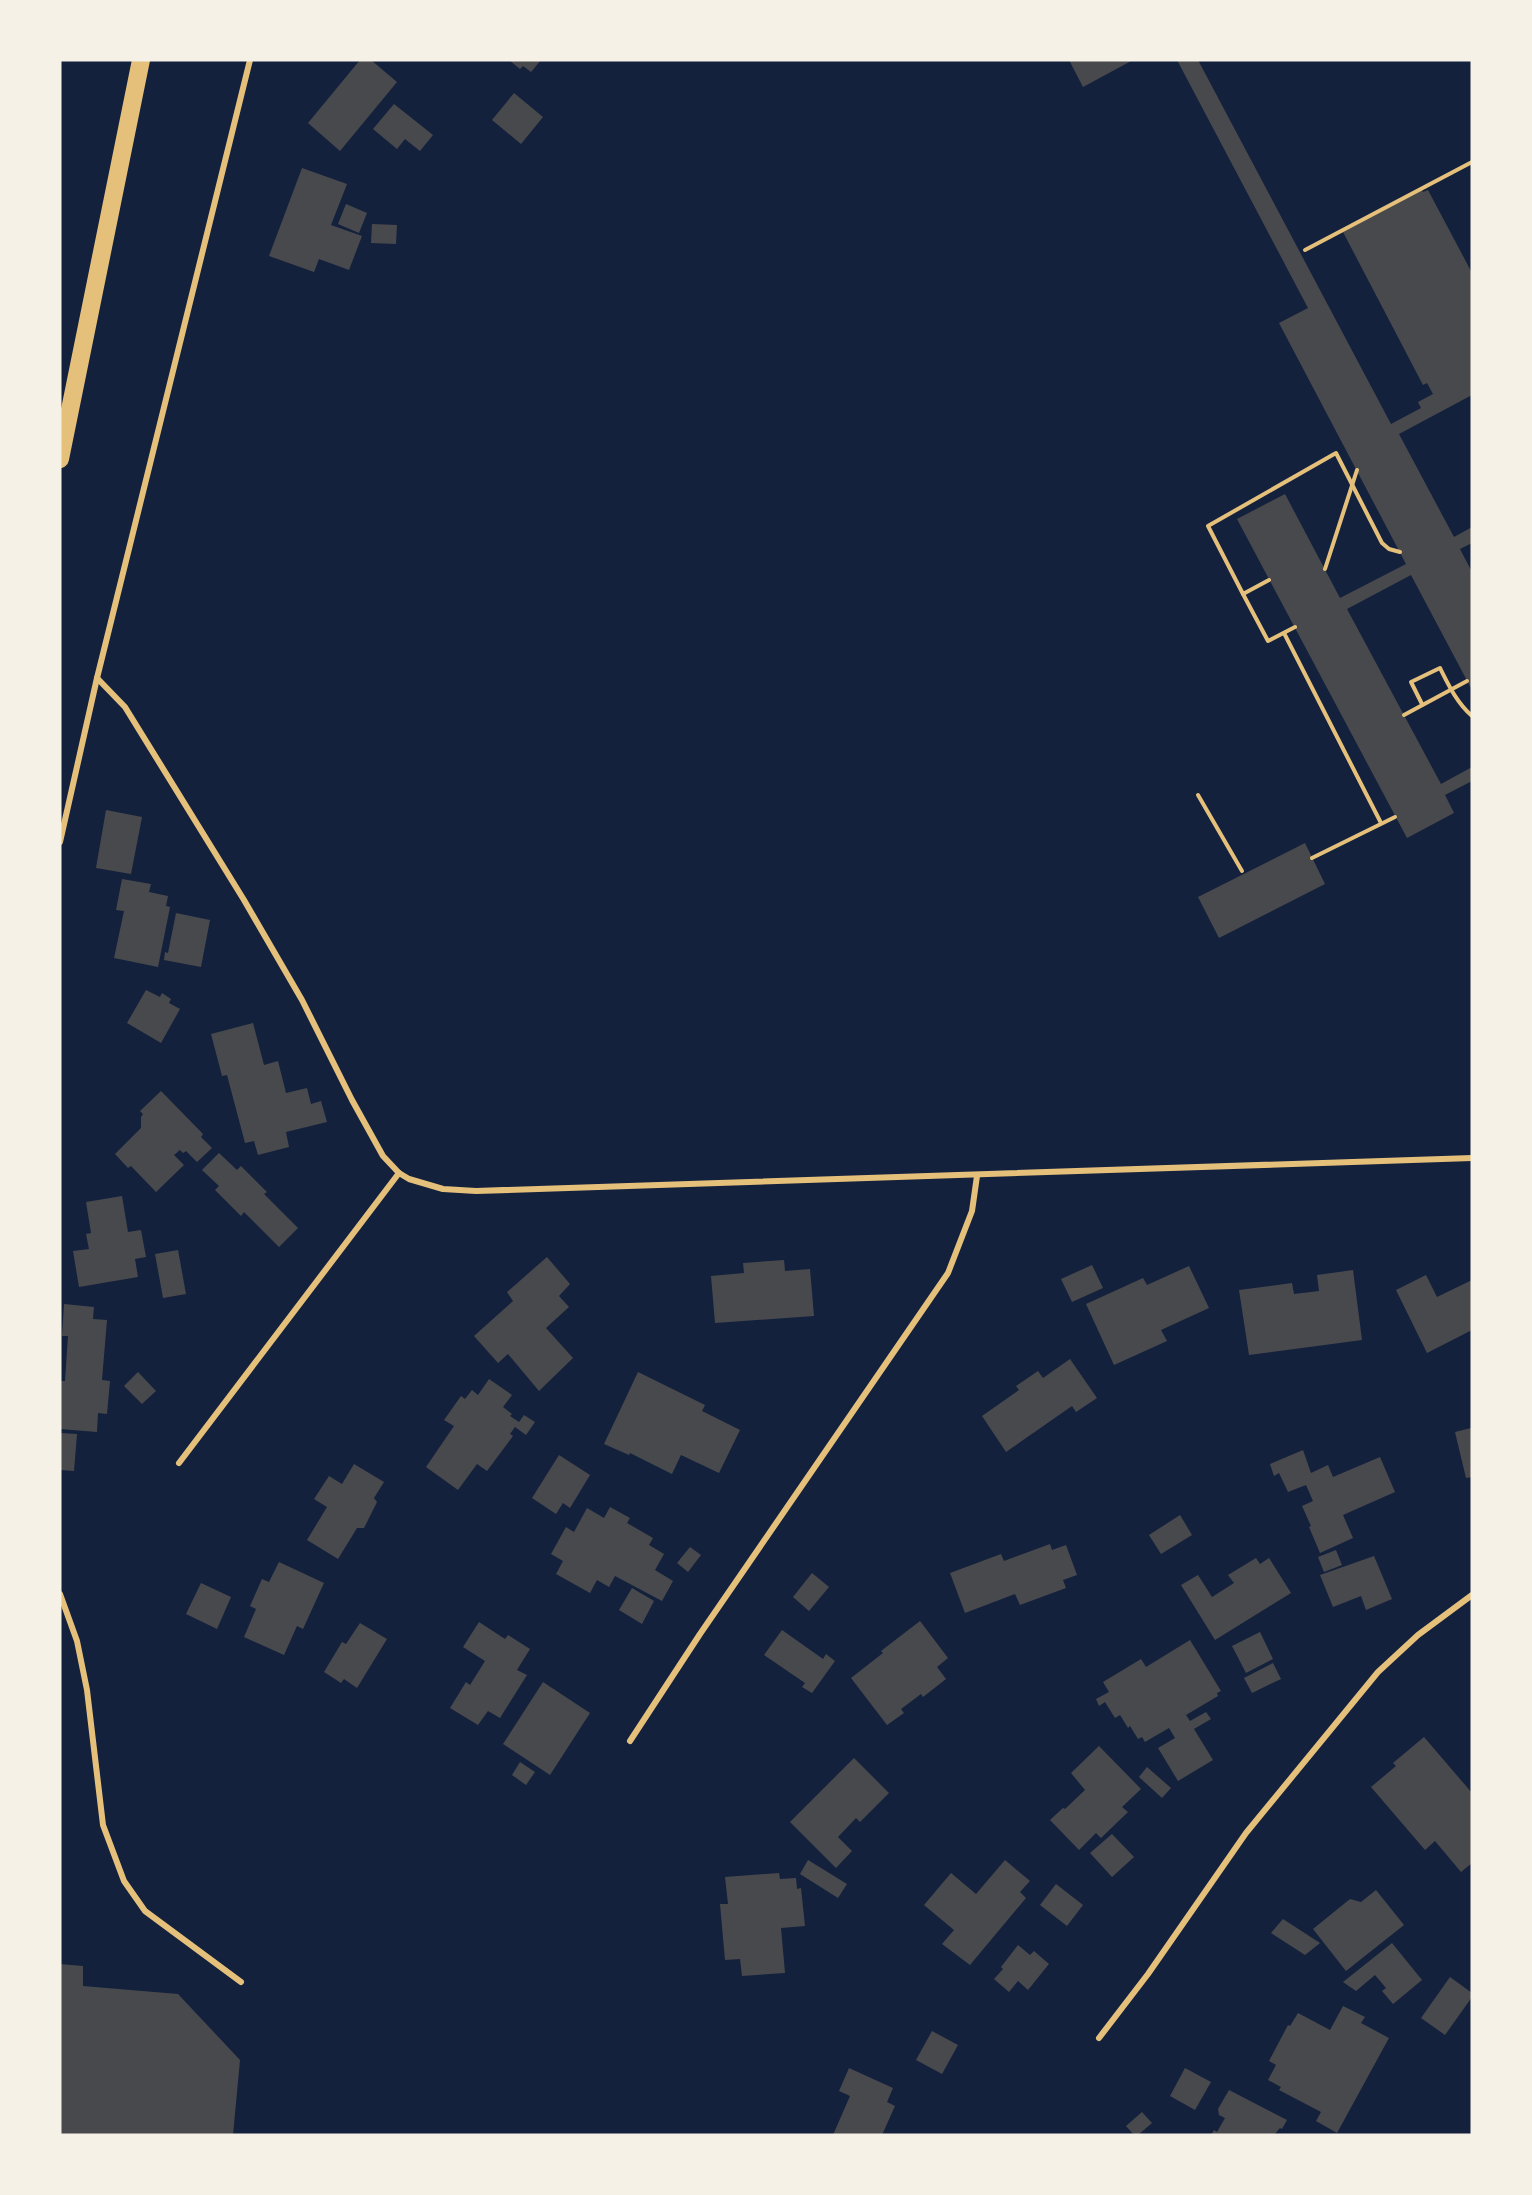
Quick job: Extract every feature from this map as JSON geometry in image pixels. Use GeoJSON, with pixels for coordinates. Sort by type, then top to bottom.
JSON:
{"type":"FeatureCollection","features":[{"type":"Feature","properties":{"kind":"highway"},"geometry":{"type":"LineString","coordinates":[[60,459],[141,60]]}},
{"type":"Feature","properties":{"kind":"street"},"geometry":{"type":"LineString","coordinates":[[60,842],[97,678],[250,60]]}},
{"type":"Feature","properties":{"kind":"street"},"geometry":{"type":"LineString","coordinates":[[97,678],[125,706],[244,900],[302,1000],[383,1156],[399,1173],[409,1179],[443,1189],[476,1191],[1472,1158]]}},
{"type":"Feature","properties":{"kind":"street"},"geometry":{"type":"LineString","coordinates":[[179,1462],[399,1173]]}},
{"type":"Feature","properties":{"kind":"street"},"geometry":{"type":"LineString","coordinates":[[630,1741],[707,1624],[948,1273],[972,1211],[977,1176]]}},
{"type":"Feature","properties":{"kind":"street"},"geometry":{"type":"LineString","coordinates":[[60,1594],[77,1641],[87,1690],[103,1825],[124,1881],[145,1911],[241,1982]]}},
{"type":"Feature","properties":{"kind":"street"},"geometry":{"type":"LineString","coordinates":[[1100,2038],[1148,1974],[1246,1833],[1378,1672],[1419,1635],[1472,1595]]}},
{"type":"Feature","properties":{"kind":"path"},"geometry":{"type":"LineString","coordinates":[[1305,250],[1472,162]]}},
{"type":"Feature","properties":{"kind":"path"},"geometry":{"type":"LineString","coordinates":[[1294,627],[1268,641],[1208,526],[1336,453],[1382,543],[1389,549],[1400,552]]}},
{"type":"Feature","properties":{"kind":"path"},"geometry":{"type":"LineString","coordinates":[[1325,569],[1357,470]]}},
{"type":"Feature","properties":{"kind":"path"},"geometry":{"type":"LineString","coordinates":[[1243,594],[1269,580]]}},
{"type":"Feature","properties":{"kind":"path"},"geometry":{"type":"LineString","coordinates":[[1284,633],[1381,823]]}},
{"type":"Feature","properties":{"kind":"path"},"geometry":{"type":"LineString","coordinates":[[1422,704],[1411,682],[1440,668],[1451,689],[1472,716]]}},
{"type":"Feature","properties":{"kind":"path"},"geometry":{"type":"LineString","coordinates":[[1404,715],[1467,681]]}},
{"type":"Feature","properties":{"kind":"path"},"geometry":{"type":"LineString","coordinates":[[1198,795],[1242,871]]}},
{"type":"Feature","properties":{"kind":"path"},"geometry":{"type":"LineString","coordinates":[[1312,858],[1395,817]]}},
{"type":"Feature","properties":{"kind":"building"},"geometry":{"type":"Polygon","coordinates":[[[360,60],[371,60],[397,82],[340,151],[308,123],[360,60]]]}},
{"type":"Feature","properties":{"kind":"building"},"geometry":{"type":"Polygon","coordinates":[[[509,60],[541,60],[531,72],[523,66],[520,69],[509,60]]]}},
{"type":"Feature","properties":{"kind":"building"},"geometry":{"type":"Polygon","coordinates":[[[1069,60],[1133,60],[1083,87],[1069,60]]]}},
{"type":"Feature","properties":{"kind":"building"},"geometry":{"type":"Polygon","coordinates":[[[1177,60],[1198,60],[1391,424],[1421,408],[1418,402],[1433,394],[1427,383],[1423,385],[1343,232],[1422,190],[1423,192],[1428,190],[1472,273],[1472,395],[1399,434],[1454,537],[1472,527],[1472,543],[1460,549],[1472,572],[1472,690],[1411,575],[1347,609],[1441,784],[1472,767],[1472,781],[1445,795],[1454,813],[1407,838],[1237,519],[1285,494],[1340,598],[1406,564],[1279,323],[1308,308],[1177,60]]]}},
{"type":"Feature","properties":{"kind":"building"},"geometry":{"type":"Polygon","coordinates":[[[514,93],[543,117],[521,144],[492,120],[514,93]]]}},
{"type":"Feature","properties":{"kind":"building"},"geometry":{"type":"Polygon","coordinates":[[[394,104],[433,135],[420,151],[405,139],[397,149],[373,129],[394,104]]]}},
{"type":"Feature","properties":{"kind":"building"},"geometry":{"type":"Polygon","coordinates":[[[302,168],[347,184],[331,225],[362,236],[349,270],[319,259],[314,272],[269,256],[302,168]]]}},
{"type":"Feature","properties":{"kind":"building"},"geometry":{"type":"Polygon","coordinates":[[[346,204],[367,213],[359,233],[338,224],[346,204]]]}},
{"type":"Feature","properties":{"kind":"building"},"geometry":{"type":"Polygon","coordinates":[[[372,224],[397,225],[396,244],[371,243],[372,224]]]}},
{"type":"Feature","properties":{"kind":"building"},"geometry":{"type":"Polygon","coordinates":[[[106,810],[142,817],[131,874],[96,868],[106,810]]]}},
{"type":"Feature","properties":{"kind":"building"},"geometry":{"type":"Polygon","coordinates":[[[1305,843],[1325,884],[1219,938],[1198,897],[1305,843]]]}},
{"type":"Feature","properties":{"kind":"building"},"geometry":{"type":"Polygon","coordinates":[[[122,879],[151,884],[149,892],[168,896],[166,906],[170,907],[158,967],[114,958],[124,911],[116,910],[122,879]]]}},
{"type":"Feature","properties":{"kind":"building"},"geometry":{"type":"Polygon","coordinates":[[[176,913],[210,920],[201,967],[164,960],[165,952],[168,953],[176,913]]]}},
{"type":"Feature","properties":{"kind":"building"},"geometry":{"type":"Polygon","coordinates":[[[146,990],[160,997],[162,993],[171,999],[169,1003],[180,1009],[161,1043],[127,1023],[146,990]]]}},
{"type":"Feature","properties":{"kind":"building"},"geometry":{"type":"Polygon","coordinates":[[[253,1023],[264,1065],[278,1061],[286,1093],[307,1088],[311,1104],[321,1101],[327,1122],[286,1132],[289,1147],[258,1155],[254,1141],[245,1143],[227,1075],[222,1076],[211,1034],[253,1023]]]}},
{"type":"Feature","properties":{"kind":"building"},"geometry":{"type":"Polygon","coordinates":[[[161,1091],[203,1134],[201,1137],[212,1148],[197,1162],[186,1151],[183,1153],[180,1150],[174,1155],[184,1165],[156,1192],[131,1166],[128,1168],[115,1154],[141,1128],[143,1114],[140,1111],[161,1091]]]}},
{"type":"Feature","properties":{"kind":"building"},"geometry":{"type":"Polygon","coordinates":[[[219,1153],[237,1170],[241,1166],[267,1192],[264,1194],[298,1228],[279,1247],[244,1212],[241,1216],[215,1190],[219,1186],[202,1170],[219,1153]]]}},
{"type":"Feature","properties":{"kind":"building"},"geometry":{"type":"Polygon","coordinates":[[[122,1196],[128,1232],[141,1230],[146,1257],[135,1259],[138,1277],[79,1287],[73,1251],[89,1249],[86,1234],[91,1233],[86,1202],[122,1196]]]}},
{"type":"Feature","properties":{"kind":"building"},"geometry":{"type":"Polygon","coordinates":[[[178,1250],[186,1294],[163,1298],[155,1254],[178,1250]]]}},
{"type":"Feature","properties":{"kind":"building"},"geometry":{"type":"Polygon","coordinates":[[[547,1257],[570,1284],[559,1296],[569,1307],[546,1328],[573,1358],[539,1391],[508,1354],[498,1363],[474,1336],[513,1301],[507,1292],[547,1257]]]}},
{"type":"Feature","properties":{"kind":"building"},"geometry":{"type":"Polygon","coordinates":[[[784,1260],[785,1271],[810,1269],[814,1316],[715,1323],[711,1276],[744,1273],[743,1263],[784,1260]]]}},
{"type":"Feature","properties":{"kind":"building"},"geometry":{"type":"Polygon","coordinates":[[[1092,1265],[1103,1288],[1072,1302],[1061,1279],[1092,1265]]]}},
{"type":"Feature","properties":{"kind":"building"},"geometry":{"type":"Polygon","coordinates":[[[1189,1266],[1209,1308],[1161,1330],[1167,1341],[1114,1365],[1086,1304],[1143,1278],[1147,1285],[1189,1266]]]}},
{"type":"Feature","properties":{"kind":"building"},"geometry":{"type":"Polygon","coordinates":[[[1353,1270],[1362,1340],[1249,1355],[1239,1290],[1292,1283],[1294,1294],[1319,1291],[1317,1275],[1353,1270]]]}},
{"type":"Feature","properties":{"kind":"building"},"geometry":{"type":"Polygon","coordinates":[[[1426,1275],[1437,1297],[1472,1280],[1472,1330],[1427,1353],[1396,1290],[1426,1275]]]}},
{"type":"Feature","properties":{"kind":"building"},"geometry":{"type":"Polygon","coordinates":[[[64,1304],[94,1307],[93,1319],[107,1320],[102,1380],[110,1381],[107,1414],[98,1413],[97,1432],[60,1429],[60,1381],[65,1381],[68,1336],[62,1336],[64,1304]]]}},
{"type":"Feature","properties":{"kind":"building"},"geometry":{"type":"Polygon","coordinates":[[[1070,1359],[1097,1398],[1076,1412],[1072,1406],[1006,1452],[982,1416],[1019,1390],[1016,1386],[1038,1371],[1043,1378],[1070,1359]]]}},
{"type":"Feature","properties":{"kind":"building"},"geometry":{"type":"Polygon","coordinates":[[[138,1372],[156,1391],[142,1404],[124,1386],[138,1372]]]}},
{"type":"Feature","properties":{"kind":"building"},"geometry":{"type":"Polygon","coordinates":[[[638,1372],[705,1405],[702,1411],[740,1430],[719,1473],[681,1455],[672,1474],[630,1453],[629,1455],[604,1444],[638,1372]]]}},
{"type":"Feature","properties":{"kind":"building"},"geometry":{"type":"Polygon","coordinates":[[[489,1379],[512,1395],[503,1407],[512,1414],[510,1416],[519,1422],[524,1415],[535,1422],[526,1435],[515,1427],[510,1434],[513,1436],[487,1471],[477,1464],[458,1490],[426,1467],[454,1426],[444,1420],[461,1396],[465,1399],[472,1390],[478,1395],[489,1379]]]}},
{"type":"Feature","properties":{"kind":"building"},"geometry":{"type":"Polygon","coordinates":[[[1471,1428],[1472,1477],[1466,1478],[1455,1432],[1471,1428]]]}},
{"type":"Feature","properties":{"kind":"building"},"geometry":{"type":"Polygon","coordinates":[[[60,1433],[77,1434],[74,1471],[60,1470],[60,1433]]]}},
{"type":"Feature","properties":{"kind":"building"},"geometry":{"type":"Polygon","coordinates":[[[1303,1450],[1311,1473],[1328,1465],[1333,1477],[1380,1457],[1395,1492],[1343,1515],[1353,1538],[1320,1553],[1302,1506],[1313,1501],[1306,1485],[1288,1492],[1279,1473],[1274,1476],[1270,1464],[1303,1450]]]}},
{"type":"Feature","properties":{"kind":"building"},"geometry":{"type":"Polygon","coordinates":[[[559,1455],[590,1475],[570,1508],[563,1503],[556,1514],[532,1498],[559,1455]]]}},
{"type":"Feature","properties":{"kind":"building"},"geometry":{"type":"Polygon","coordinates":[[[354,1464],[384,1482],[374,1498],[377,1502],[364,1528],[357,1528],[338,1559],[307,1540],[327,1507],[314,1499],[329,1476],[342,1484],[354,1464]]]}},
{"type":"Feature","properties":{"kind":"building"},"geometry":{"type":"Polygon","coordinates":[[[610,1507],[630,1518],[627,1523],[653,1538],[649,1545],[664,1554],[655,1570],[673,1581],[662,1601],[615,1576],[609,1587],[597,1580],[590,1593],[556,1574],[563,1561],[551,1554],[566,1527],[574,1532],[587,1508],[604,1518],[610,1507]]]}},
{"type":"Feature","properties":{"kind":"building"},"geometry":{"type":"Polygon","coordinates":[[[1180,1515],[1192,1535],[1161,1554],[1149,1535],[1180,1515]]]}},
{"type":"Feature","properties":{"kind":"building"},"geometry":{"type":"Polygon","coordinates":[[[1050,1544],[1052,1550],[1066,1545],[1077,1575],[1063,1580],[1066,1588],[1020,1605],[1015,1594],[965,1613],[950,1573],[1001,1554],[1004,1561],[1050,1544]]]}},
{"type":"Feature","properties":{"kind":"building"},"geometry":{"type":"Polygon","coordinates":[[[690,1547],[701,1555],[688,1572],[677,1563],[690,1547]]]}},
{"type":"Feature","properties":{"kind":"building"},"geometry":{"type":"Polygon","coordinates":[[[1336,1550],[1342,1565],[1324,1572],[1318,1557],[1336,1550]]]}},
{"type":"Feature","properties":{"kind":"building"},"geometry":{"type":"Polygon","coordinates":[[[1374,1556],[1392,1599],[1366,1610],[1361,1596],[1333,1607],[1320,1575],[1374,1556]]]}},
{"type":"Feature","properties":{"kind":"building"},"geometry":{"type":"Polygon","coordinates":[[[1256,1558],[1260,1564],[1269,1558],[1291,1593],[1215,1640],[1181,1585],[1198,1575],[1212,1597],[1234,1583],[1228,1575],[1256,1558]]]}},
{"type":"Feature","properties":{"kind":"building"},"geometry":{"type":"Polygon","coordinates":[[[279,1562],[324,1583],[303,1629],[297,1626],[284,1655],[244,1637],[256,1609],[250,1606],[262,1579],[269,1582],[279,1562]]]}},
{"type":"Feature","properties":{"kind":"building"},"geometry":{"type":"Polygon","coordinates":[[[812,1573],[829,1587],[809,1611],[793,1597],[812,1573]]]}},
{"type":"Feature","properties":{"kind":"building"},"geometry":{"type":"Polygon","coordinates":[[[201,1583],[231,1597],[217,1629],[186,1614],[201,1583]]]}},
{"type":"Feature","properties":{"kind":"building"},"geometry":{"type":"Polygon","coordinates":[[[632,1588],[654,1601],[642,1624],[619,1610],[632,1588]]]}},
{"type":"Feature","properties":{"kind":"building"},"geometry":{"type":"Polygon","coordinates":[[[920,1621],[948,1658],[937,1667],[946,1679],[923,1697],[921,1694],[901,1709],[904,1713],[887,1725],[851,1678],[920,1621]]]}},
{"type":"Feature","properties":{"kind":"building"},"geometry":{"type":"Polygon","coordinates":[[[479,1622],[505,1639],[508,1635],[530,1649],[517,1670],[527,1675],[500,1718],[488,1711],[478,1725],[450,1708],[466,1682],[470,1685],[485,1661],[463,1647],[479,1622]]]}},
{"type":"Feature","properties":{"kind":"building"},"geometry":{"type":"Polygon","coordinates":[[[360,1623],[387,1639],[357,1688],[344,1679],[341,1683],[324,1672],[342,1642],[346,1644],[360,1623]]]}},
{"type":"Feature","properties":{"kind":"building"},"geometry":{"type":"Polygon","coordinates":[[[782,1630],[823,1659],[826,1654],[835,1661],[812,1693],[802,1687],[805,1683],[764,1655],[782,1630]]]}},
{"type":"Feature","properties":{"kind":"building"},"geometry":{"type":"Polygon","coordinates":[[[1260,1632],[1273,1659],[1246,1673],[1232,1646],[1260,1632]]]}},
{"type":"Feature","properties":{"kind":"building"},"geometry":{"type":"Polygon","coordinates":[[[1190,1640],[1221,1691],[1217,1693],[1218,1696],[1186,1715],[1190,1721],[1206,1712],[1211,1719],[1194,1729],[1213,1760],[1178,1781],[1158,1748],[1175,1738],[1169,1728],[1145,1742],[1142,1737],[1138,1739],[1120,1715],[1115,1718],[1105,1702],[1099,1706],[1096,1699],[1109,1692],[1103,1682],[1141,1659],[1146,1667],[1190,1640]]]}},
{"type":"Feature","properties":{"kind":"building"},"geometry":{"type":"Polygon","coordinates":[[[1273,1663],[1281,1679],[1252,1693],[1244,1678],[1273,1663]]]}},
{"type":"Feature","properties":{"kind":"building"},"geometry":{"type":"Polygon","coordinates":[[[543,1682],[590,1713],[550,1775],[503,1744],[543,1682]]]}},
{"type":"Feature","properties":{"kind":"building"},"geometry":{"type":"Polygon","coordinates":[[[1424,1737],[1472,1793],[1472,1863],[1461,1872],[1435,1841],[1425,1850],[1371,1787],[1396,1766],[1393,1763],[1424,1737]]]}},
{"type":"Feature","properties":{"kind":"building"},"geometry":{"type":"Polygon","coordinates":[[[1099,1746],[1141,1789],[1122,1807],[1128,1812],[1101,1838],[1096,1833],[1079,1850],[1050,1820],[1085,1790],[1071,1773],[1099,1746]]]}},
{"type":"Feature","properties":{"kind":"building"},"geometry":{"type":"Polygon","coordinates":[[[854,1758],[889,1793],[860,1822],[856,1818],[838,1837],[852,1851],[836,1868],[790,1822],[854,1758]]]}},
{"type":"Feature","properties":{"kind":"building"},"geometry":{"type":"Polygon","coordinates":[[[520,1762],[535,1772],[526,1785],[512,1775],[520,1762]]]}},
{"type":"Feature","properties":{"kind":"building"},"geometry":{"type":"Polygon","coordinates":[[[1147,1767],[1171,1788],[1162,1798],[1139,1777],[1147,1767]]]}},
{"type":"Feature","properties":{"kind":"building"},"geometry":{"type":"Polygon","coordinates":[[[1112,1834],[1134,1857],[1112,1877],[1090,1853],[1112,1834]]]}},
{"type":"Feature","properties":{"kind":"building"},"geometry":{"type":"Polygon","coordinates":[[[808,1860],[847,1884],[838,1898],[800,1874],[808,1860]]]}},
{"type":"Feature","properties":{"kind":"building"},"geometry":{"type":"Polygon","coordinates":[[[1005,1860],[1030,1881],[1020,1892],[1026,1898],[970,1965],[942,1944],[954,1930],[924,1905],[951,1873],[976,1894],[1005,1860]]]}},
{"type":"Feature","properties":{"kind":"building"},"geometry":{"type":"Polygon","coordinates":[[[779,1873],[780,1879],[796,1878],[797,1889],[801,1888],[805,1926],[781,1928],[785,1973],[742,1976],[740,1959],[725,1960],[720,1904],[728,1904],[725,1877],[779,1873]]]}},
{"type":"Feature","properties":{"kind":"building"},"geometry":{"type":"Polygon","coordinates":[[[1056,1884],[1083,1905],[1067,1926],[1040,1905],[1056,1884]]]}},
{"type":"Feature","properties":{"kind":"building"},"geometry":{"type":"Polygon","coordinates":[[[1376,1890],[1404,1925],[1346,1971],[1313,1929],[1350,1899],[1361,1902],[1376,1890]]]}},
{"type":"Feature","properties":{"kind":"building"},"geometry":{"type":"Polygon","coordinates":[[[1283,1919],[1320,1943],[1305,1955],[1271,1933],[1283,1919]]]}},
{"type":"Feature","properties":{"kind":"building"},"geometry":{"type":"Polygon","coordinates":[[[1392,1943],[1422,1980],[1393,2004],[1382,1991],[1386,1988],[1375,1975],[1356,1991],[1343,1982],[1392,1943]]]}},
{"type":"Feature","properties":{"kind":"building"},"geometry":{"type":"Polygon","coordinates":[[[1018,1945],[1030,1955],[1034,1951],[1049,1964],[1028,1990],[1018,1981],[1009,1992],[994,1979],[1018,1945]]]}},
{"type":"Feature","properties":{"kind":"building"},"geometry":{"type":"Polygon","coordinates":[[[60,1964],[83,1966],[83,1986],[178,1994],[240,2060],[233,2135],[60,2135],[60,1964]]]}},
{"type":"Feature","properties":{"kind":"building"},"geometry":{"type":"Polygon","coordinates":[[[1450,1977],[1472,1993],[1472,1997],[1445,2035],[1421,2018],[1450,1977]]]}},
{"type":"Feature","properties":{"kind":"building"},"geometry":{"type":"Polygon","coordinates":[[[1343,2006],[1365,2017],[1361,2023],[1389,2038],[1337,2133],[1316,2121],[1321,2112],[1279,2090],[1281,2087],[1268,2080],[1276,2065],[1269,2061],[1288,2025],[1290,2026],[1298,2013],[1330,2030],[1343,2006]]]}},
{"type":"Feature","properties":{"kind":"building"},"geometry":{"type":"Polygon","coordinates":[[[932,2031],[958,2045],[942,2074],[916,2060],[932,2031]]]}},
{"type":"Feature","properties":{"kind":"building"},"geometry":{"type":"Polygon","coordinates":[[[849,2068],[893,2088],[887,2102],[895,2106],[882,2135],[833,2135],[850,2096],[839,2091],[849,2068]]]}},
{"type":"Feature","properties":{"kind":"building"},"geometry":{"type":"Polygon","coordinates":[[[1185,2068],[1211,2082],[1195,2110],[1170,2096],[1185,2068]]]}},
{"type":"Feature","properties":{"kind":"building"},"geometry":{"type":"Polygon","coordinates":[[[1229,2090],[1287,2120],[1282,2129],[1280,2128],[1274,2135],[1211,2135],[1214,2130],[1217,2132],[1225,2118],[1219,2115],[1218,2109],[1229,2090]]]}},
{"type":"Feature","properties":{"kind":"building"},"geometry":{"type":"Polygon","coordinates":[[[1142,2112],[1152,2123],[1138,2135],[1134,2135],[1126,2126],[1142,2112]]]}}]}
